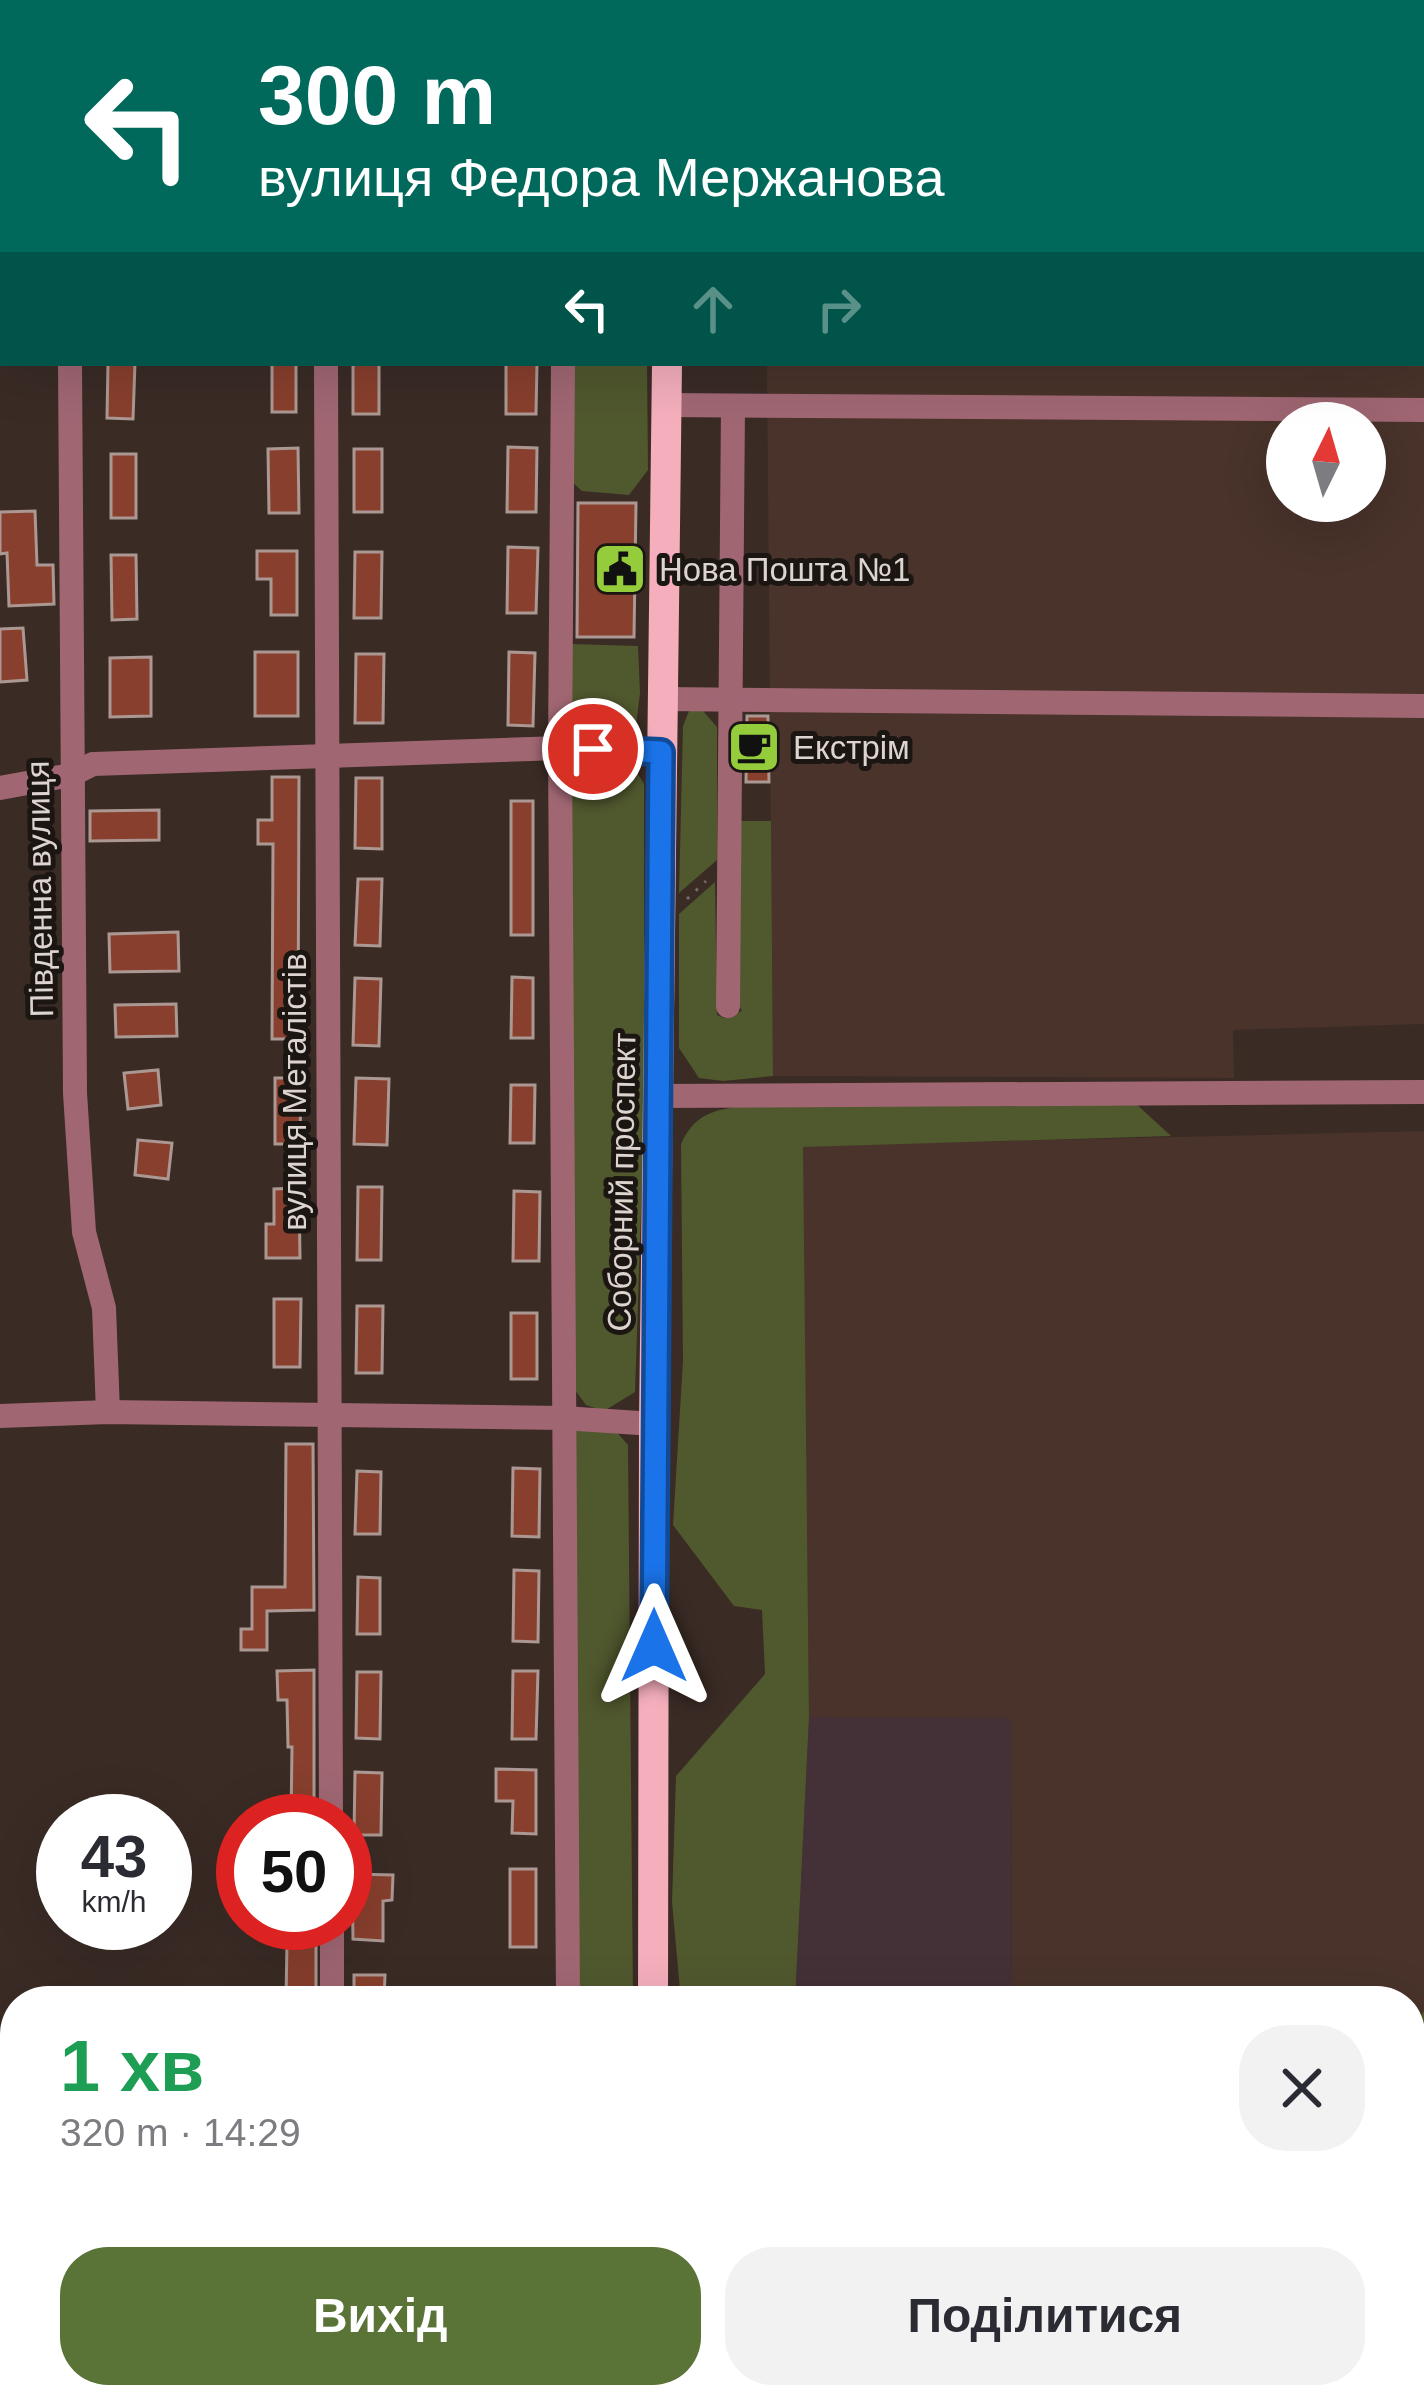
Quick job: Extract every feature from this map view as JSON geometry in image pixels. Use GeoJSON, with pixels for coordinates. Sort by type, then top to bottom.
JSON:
{"type":"FeatureCollection","features":[{"type":"Feature","properties":{"kind":"main road","name":"Соборний проспект"},"geometry":{"type":"LineString","coordinates":[[653,1986],[654,1424],[667,366]]}},
{"type":"Feature","properties":{"kind":"street","name":"Південна вулиця"},"geometry":{"type":"LineString","coordinates":[[70,366],[75,1093],[84,1232],[104,1308],[108,1412]]}},
{"type":"Feature","properties":{"kind":"street","name":"вулиця Металістів"},"geometry":{"type":"LineString","coordinates":[[326,366],[332,1794]]}},
{"type":"Feature","properties":{"kind":"street"},"geometry":{"type":"LineString","coordinates":[[563,366],[560,748],[568,1986]]}},
{"type":"Feature","properties":{"kind":"street"},"geometry":{"type":"LineString","coordinates":[[666,405],[1424,410]]}},
{"type":"Feature","properties":{"kind":"street"},"geometry":{"type":"LineString","coordinates":[[728,1006],[733,406]]}},
{"type":"Feature","properties":{"kind":"street"},"geometry":{"type":"LineString","coordinates":[[662,699],[1424,706]]}},
{"type":"Feature","properties":{"kind":"street"},"geometry":{"type":"LineString","coordinates":[[0,788],[71,775],[93,764],[560,748],[661,752]]}},
{"type":"Feature","properties":{"kind":"street"},"geometry":{"type":"LineString","coordinates":[[659,1096],[1424,1092]]}},
{"type":"Feature","properties":{"kind":"street"},"geometry":{"type":"LineString","coordinates":[[0,1417],[108,1412],[563,1418],[654,1424]]}},
{"type":"Feature","properties":{"kind":"street"},"geometry":{"type":"LineString","coordinates":[[332,1950],[332,1986]]}},
{"type":"Feature","properties":{"kind":"path"},"geometry":{"type":"LineString","coordinates":[[660,925],[729,859]]}},
{"type":"Feature","properties":{"kind":"shaded area"},"geometry":{"type":"Polygon","coordinates":[[[767,366],[1424,366],[1424,1024],[1233,1030],[1234,1078],[773,1076],[767,366]]]}},
{"type":"Feature","properties":{"kind":"shaded area"},"geometry":{"type":"Polygon","coordinates":[[[1424,1131],[1424,1986],[1012,1986],[1011,1718],[809,1717],[802,1146],[1424,1131]]]}},
{"type":"Feature","properties":{"kind":"shaded area"},"geometry":{"type":"Polygon","coordinates":[[[809,1717],[1011,1717],[1012,1986],[796,1986],[809,1717]]]}},
{"type":"Feature","properties":{"kind":"green space"},"geometry":{"type":"Polygon","coordinates":[[[573,366],[647,366],[648,470],[629,495],[582,491],[571,481],[573,366]]]}},
{"type":"Feature","properties":{"kind":"green space"},"geometry":{"type":"Polygon","coordinates":[[[571,644],[638,646],[640,693],[634,742],[587,739],[568,729],[571,644]]]}},
{"type":"Feature","properties":{"kind":"green space"},"geometry":{"type":"Polygon","coordinates":[[[689,711],[703,711],[717,727],[717,860],[679,893],[683,726],[689,711]]]}},
{"type":"Feature","properties":{"kind":"green space"},"geometry":{"type":"Polygon","coordinates":[[[588,759],[632,764],[644,784],[644,1121],[635,1392],[604,1411],[586,1405],[575,1390],[567,780],[575,764],[588,759]]]}},
{"type":"Feature","properties":{"kind":"green space"},"geometry":{"type":"Polygon","coordinates":[[[739,821],[771,821],[773,1076],[723,1081],[699,1078],[679,1048],[679,914],[715,882],[717,1015],[724,1018],[742,1011],[734,996],[739,821]]]}},
{"type":"Feature","properties":{"kind":"green space"},"geometry":{"type":"Polygon","coordinates":[[[1133,1101],[1171,1136],[803,1147],[809,1717],[796,1986],[680,1986],[672,1902],[676,1776],[765,1674],[762,1610],[734,1606],[673,1525],[683,1361],[681,1144],[702,1118],[754,1104],[1133,1101]]]}},
{"type":"Feature","properties":{"kind":"green space"},"geometry":{"type":"Polygon","coordinates":[[[569,1427],[615,1430],[628,1445],[633,1986],[574,1986],[569,1427]]]}},
{"type":"Feature","properties":{"kind":"building"},"geometry":{"type":"Polygon","coordinates":[[[108,366],[135,366],[133,419],[107,418],[108,366]]]}},
{"type":"Feature","properties":{"kind":"building"},"geometry":{"type":"Polygon","coordinates":[[[272,366],[296,366],[296,412],[272,412],[272,366]]]}},
{"type":"Feature","properties":{"kind":"building"},"geometry":{"type":"Polygon","coordinates":[[[353,366],[379,366],[379,414],[353,414],[353,366]]]}},
{"type":"Feature","properties":{"kind":"building"},"geometry":{"type":"Polygon","coordinates":[[[506,366],[537,366],[536,414],[506,414],[506,366]]]}},
{"type":"Feature","properties":{"kind":"building"},"geometry":{"type":"Polygon","coordinates":[[[508,447],[537,448],[536,512],[507,512],[508,447]]]}},
{"type":"Feature","properties":{"kind":"building"},"geometry":{"type":"Polygon","coordinates":[[[298,448],[299,513],[269,513],[268,449],[298,448]]]}},
{"type":"Feature","properties":{"kind":"building"},"geometry":{"type":"Polygon","coordinates":[[[354,449],[382,449],[382,512],[354,512],[354,449]]]}},
{"type":"Feature","properties":{"kind":"building"},"geometry":{"type":"Polygon","coordinates":[[[111,454],[136,454],[136,518],[111,518],[111,454]]]}},
{"type":"Feature","properties":{"kind":"building"},"geometry":{"type":"Polygon","coordinates":[[[578,503],[636,503],[634,637],[577,637],[578,503]]]}},
{"type":"Feature","properties":{"kind":"building"},"geometry":{"type":"Polygon","coordinates":[[[35,511],[37,565],[53,565],[54,604],[9,606],[7,553],[0,554],[0,512],[35,511]]]}},
{"type":"Feature","properties":{"kind":"building"},"geometry":{"type":"Polygon","coordinates":[[[508,547],[538,548],[536,613],[507,613],[508,547]]]}},
{"type":"Feature","properties":{"kind":"building"},"geometry":{"type":"Polygon","coordinates":[[[257,551],[297,551],[297,615],[271,615],[271,579],[257,579],[257,551]]]}},
{"type":"Feature","properties":{"kind":"building"},"geometry":{"type":"Polygon","coordinates":[[[355,552],[382,552],[381,618],[354,618],[355,552]]]}},
{"type":"Feature","properties":{"kind":"building"},"geometry":{"type":"Polygon","coordinates":[[[111,555],[136,555],[137,619],[112,620],[111,555]]]}},
{"type":"Feature","properties":{"kind":"building"},"geometry":{"type":"Polygon","coordinates":[[[23,628],[27,680],[0,682],[0,629],[23,628]]]}},
{"type":"Feature","properties":{"kind":"building"},"geometry":{"type":"Polygon","coordinates":[[[255,652],[298,652],[298,716],[255,716],[255,652]]]}},
{"type":"Feature","properties":{"kind":"building"},"geometry":{"type":"Polygon","coordinates":[[[509,652],[535,653],[533,726],[508,725],[509,652]]]}},
{"type":"Feature","properties":{"kind":"building"},"geometry":{"type":"Polygon","coordinates":[[[356,654],[384,654],[383,723],[355,723],[356,654]]]}},
{"type":"Feature","properties":{"kind":"building"},"geometry":{"type":"Polygon","coordinates":[[[151,657],[151,716],[110,717],[110,658],[151,657]]]}},
{"type":"Feature","properties":{"kind":"building","name":"Екстрім"},"geometry":{"type":"Polygon","coordinates":[[[747,716],[768,716],[769,782],[746,782],[747,716]]]}},
{"type":"Feature","properties":{"kind":"building"},"geometry":{"type":"Polygon","coordinates":[[[272,777],[299,777],[298,1039],[272,1039],[273,844],[258,844],[258,820],[272,820],[272,777]]]}},
{"type":"Feature","properties":{"kind":"building"},"geometry":{"type":"Polygon","coordinates":[[[356,778],[382,778],[382,849],[355,848],[356,778]]]}},
{"type":"Feature","properties":{"kind":"building"},"geometry":{"type":"Polygon","coordinates":[[[511,801],[533,801],[533,935],[511,935],[511,801]]]}},
{"type":"Feature","properties":{"kind":"building"},"geometry":{"type":"Polygon","coordinates":[[[159,810],[159,840],[90,841],[90,811],[159,810]]]}},
{"type":"Feature","properties":{"kind":"building"},"geometry":{"type":"Polygon","coordinates":[[[358,879],[382,879],[380,946],[355,945],[358,879]]]}},
{"type":"Feature","properties":{"kind":"building"},"geometry":{"type":"Polygon","coordinates":[[[178,932],[179,971],[110,972],[109,934],[178,932]]]}},
{"type":"Feature","properties":{"kind":"building"},"geometry":{"type":"Polygon","coordinates":[[[512,977],[533,978],[533,1038],[511,1038],[512,977]]]}},
{"type":"Feature","properties":{"kind":"building"},"geometry":{"type":"Polygon","coordinates":[[[355,978],[381,979],[379,1046],[353,1045],[355,978]]]}},
{"type":"Feature","properties":{"kind":"building"},"geometry":{"type":"Polygon","coordinates":[[[176,1004],[177,1036],[116,1037],[115,1005],[176,1004]]]}},
{"type":"Feature","properties":{"kind":"building"},"geometry":{"type":"Polygon","coordinates":[[[158,1070],[161,1105],[128,1109],[124,1073],[158,1070]]]}},
{"type":"Feature","properties":{"kind":"building"},"geometry":{"type":"Polygon","coordinates":[[[275,1078],[301,1078],[300,1144],[275,1144],[275,1078]]]}},
{"type":"Feature","properties":{"kind":"building"},"geometry":{"type":"Polygon","coordinates":[[[356,1078],[389,1079],[387,1145],[354,1144],[356,1078]]]}},
{"type":"Feature","properties":{"kind":"building"},"geometry":{"type":"Polygon","coordinates":[[[511,1085],[535,1085],[534,1143],[510,1143],[511,1085]]]}},
{"type":"Feature","properties":{"kind":"building"},"geometry":{"type":"Polygon","coordinates":[[[138,1140],[172,1143],[168,1179],[135,1175],[138,1140]]]}},
{"type":"Feature","properties":{"kind":"building"},"geometry":{"type":"Polygon","coordinates":[[[358,1187],[382,1187],[381,1260],[357,1260],[358,1187]]]}},
{"type":"Feature","properties":{"kind":"building"},"geometry":{"type":"Polygon","coordinates":[[[299,1188],[300,1258],[266,1258],[266,1224],[274,1224],[274,1189],[299,1188]]]}},
{"type":"Feature","properties":{"kind":"building"},"geometry":{"type":"Polygon","coordinates":[[[514,1191],[540,1192],[539,1261],[513,1261],[514,1191]]]}},
{"type":"Feature","properties":{"kind":"building"},"geometry":{"type":"Polygon","coordinates":[[[274,1299],[301,1299],[300,1367],[274,1367],[274,1299]]]}},
{"type":"Feature","properties":{"kind":"building"},"geometry":{"type":"Polygon","coordinates":[[[357,1306],[383,1306],[382,1373],[356,1373],[357,1306]]]}},
{"type":"Feature","properties":{"kind":"building"},"geometry":{"type":"Polygon","coordinates":[[[511,1313],[537,1313],[537,1379],[511,1379],[511,1313]]]}},
{"type":"Feature","properties":{"kind":"building"},"geometry":{"type":"Polygon","coordinates":[[[286,1444],[313,1444],[314,1610],[267,1611],[267,1650],[241,1650],[241,1629],[252,1629],[252,1587],[285,1587],[286,1444]]]}},
{"type":"Feature","properties":{"kind":"building"},"geometry":{"type":"Polygon","coordinates":[[[513,1468],[540,1469],[539,1537],[512,1536],[513,1468]]]}},
{"type":"Feature","properties":{"kind":"building"},"geometry":{"type":"Polygon","coordinates":[[[357,1471],[381,1472],[380,1534],[355,1534],[357,1471]]]}},
{"type":"Feature","properties":{"kind":"building"},"geometry":{"type":"Polygon","coordinates":[[[514,1570],[539,1571],[538,1642],[513,1641],[514,1570]]]}},
{"type":"Feature","properties":{"kind":"building"},"geometry":{"type":"Polygon","coordinates":[[[358,1577],[380,1578],[380,1634],[357,1634],[358,1577]]]}},
{"type":"Feature","properties":{"kind":"building"},"geometry":{"type":"Polygon","coordinates":[[[314,1670],[314,1794],[291,1794],[287,1700],[278,1700],[277,1671],[314,1670]]]}},
{"type":"Feature","properties":{"kind":"building"},"geometry":{"type":"Polygon","coordinates":[[[513,1671],[538,1671],[536,1739],[512,1739],[513,1671]]]}},
{"type":"Feature","properties":{"kind":"building"},"geometry":{"type":"Polygon","coordinates":[[[357,1672],[381,1672],[380,1739],[356,1738],[357,1672]]]}},
{"type":"Feature","properties":{"kind":"building"},"geometry":{"type":"Polygon","coordinates":[[[496,1769],[536,1770],[536,1834],[512,1833],[513,1801],[496,1801],[496,1769]]]}},
{"type":"Feature","properties":{"kind":"building"},"geometry":{"type":"Polygon","coordinates":[[[355,1772],[382,1773],[381,1835],[372,1835],[372,1794],[355,1794],[355,1772]]]}},
{"type":"Feature","properties":{"kind":"building"},"geometry":{"type":"Polygon","coordinates":[[[510,1869],[536,1869],[536,1947],[510,1947],[510,1869]]]}},
{"type":"Feature","properties":{"kind":"building"},"geometry":{"type":"Polygon","coordinates":[[[372,1874],[393,1875],[392,1900],[383,1901],[383,1941],[372,1940],[372,1874]]]}},
{"type":"Feature","properties":{"kind":"building"},"geometry":{"type":"Polygon","coordinates":[[[287,1950],[316,1950],[316,1986],[286,1986],[287,1950]]]}},
{"type":"Feature","properties":{"kind":"building"},"geometry":{"type":"Polygon","coordinates":[[[354,1975],[385,1975],[385,1986],[354,1986],[354,1975]]]}},
{"type":"Feature","properties":{"kind":"place","name":"Нова Пошта №1"},"geometry":{"type":"Point","coordinates":[620,569]}},
{"type":"Feature","properties":{"kind":"place","name":"Екстрім"},"geometry":{"type":"Point","coordinates":[754,747]}},
{"type":"Feature","properties":{"kind":"route"},"geometry":{"type":"LineString","coordinates":[[593,749],[661,752],[654,1646]]}}]}
